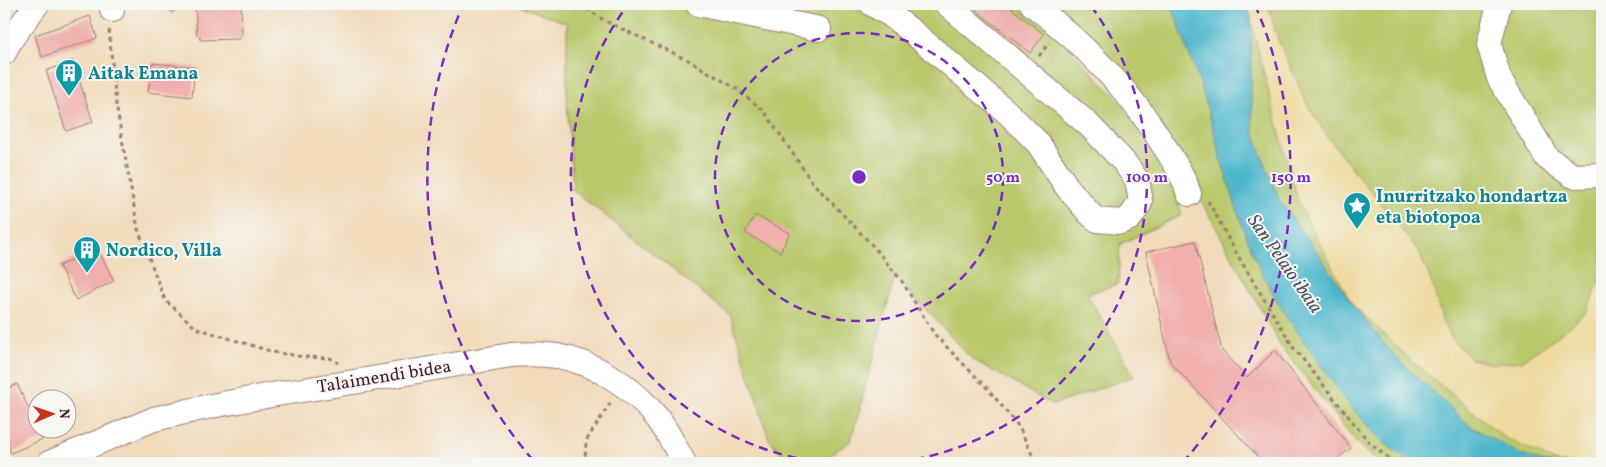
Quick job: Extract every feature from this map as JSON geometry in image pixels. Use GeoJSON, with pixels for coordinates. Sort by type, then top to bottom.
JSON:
{"type":"FeatureCollection","features":[{"type":"Feature","properties":{"kind":"street"},"geometry":{"type":"LineString","coordinates":[[4,53],[11,38],[37,4]]}},
{"type":"Feature","properties":{"kind":"street"},"geometry":{"type":"LineString","coordinates":[[698,4],[819,29]]}},
{"type":"Feature","properties":{"kind":"street"},"geometry":{"type":"LineString","coordinates":[[872,4],[890,14],[909,29],[1007,112],[1038,143],[1067,187],[1097,220],[1121,222],[1130,218],[1140,203],[1140,196],[1137,180],[1124,162],[1089,125],[948,4]]}},
{"type":"Feature","properties":{"kind":"street"},"geometry":{"type":"LineString","coordinates":[[1032,4],[1060,25],[1085,48],[1121,86],[1144,116],[1185,180],[1198,196]]}},
{"type":"Feature","properties":{"kind":"street"},"geometry":{"type":"LineString","coordinates":[[1499,4],[1488,44],[1499,78],[1547,158],[1573,176],[1602,175]]}},
{"type":"Feature","properties":{"kind":"street","name":"Talaimendi bidea"},"geometry":{"type":"LineString","coordinates":[[49,463],[154,419],[210,406],[511,354],[535,354],[575,361],[622,385],[642,401],[655,415],[684,463]]}},
{"type":"Feature","properties":{"kind":"path"},"geometry":{"type":"LineString","coordinates":[[580,4],[605,21],[688,60],[737,88],[764,111],[812,182],[872,245],[901,280],[935,335],[988,389],[1020,427],[1036,463]]}},
{"type":"Feature","properties":{"kind":"path"},"geometry":{"type":"LineString","coordinates":[[112,7],[109,19],[109,40],[116,104],[127,172],[138,229],[165,300],[196,328],[273,352],[304,357],[330,358],[366,380]]}},
{"type":"Feature","properties":{"kind":"path"},"geometry":{"type":"LineString","coordinates":[[1028,72],[1060,25]]}},
{"type":"Feature","properties":{"kind":"path"},"geometry":{"type":"LineString","coordinates":[[1198,196],[1235,251],[1293,347],[1368,441],[1394,463]]}},
{"type":"Feature","properties":{"kind":"path"},"geometry":{"type":"LineString","coordinates":[[588,463],[585,460],[586,441],[622,385]]}},
{"type":"Feature","properties":{"kind":"green space"},"geometry":{"type":"Polygon","coordinates":[[[514,4],[1013,4],[1055,34],[1116,97],[1167,170],[1182,215],[1120,244],[1118,284],[1087,294],[1134,376],[1053,405],[972,359],[895,276],[851,441],[818,463],[788,461],[769,439],[730,315],[573,190],[567,102],[567,23],[514,4]]]}},
{"type":"Feature","properties":{"kind":"green space"},"geometry":{"type":"Polygon","coordinates":[[[1038,4],[1602,4],[1602,463],[1380,463],[1358,444],[1281,346],[1172,148],[1038,4]]]}},
{"type":"Feature","properties":{"kind":"sand","name":"Inurritzako hondartza eta biotopoa"},"geometry":{"type":"Polygon","coordinates":[[[1247,4],[1268,4],[1278,40],[1307,104],[1327,136],[1419,252],[1433,286],[1443,323],[1453,340],[1471,359],[1492,364],[1522,361],[1566,330],[1587,311],[1602,275],[1602,463],[1559,463],[1505,438],[1414,363],[1352,304],[1299,204],[1247,4]]]}},
{"type":"Feature","properties":{"kind":"water","name":"San Pelaio ibaia"},"geometry":{"type":"Polygon","coordinates":[[[1171,4],[1247,4],[1251,18],[1253,129],[1280,202],[1314,247],[1352,304],[1395,357],[1470,426],[1521,455],[1549,463],[1412,463],[1384,443],[1345,400],[1283,311],[1260,270],[1244,231],[1222,163],[1203,92],[1171,4]]]}},
{"type":"Feature","properties":{"kind":"building"},"geometry":{"type":"Polygon","coordinates":[[[163,4],[182,4],[172,13],[163,4]]]}},
{"type":"Feature","properties":{"kind":"building"},"geometry":{"type":"Polygon","coordinates":[[[195,4],[241,4],[242,34],[240,39],[200,40],[200,36],[197,36],[195,4]]]}},
{"type":"Feature","properties":{"kind":"building"},"geometry":{"type":"Polygon","coordinates":[[[982,4],[1006,4],[1044,34],[1030,53],[976,10],[982,4]]]}},
{"type":"Feature","properties":{"kind":"building"},"geometry":{"type":"Polygon","coordinates":[[[90,16],[97,38],[42,57],[35,35],[90,16]]]}},
{"type":"Feature","properties":{"kind":"building","name":"Aitak Emana"},"geometry":{"type":"Polygon","coordinates":[[[73,61],[93,122],[66,131],[46,71],[73,61]]]}},
{"type":"Feature","properties":{"kind":"building"},"geometry":{"type":"Polygon","coordinates":[[[152,63],[195,67],[192,97],[148,92],[152,63]]]}},
{"type":"Feature","properties":{"kind":"building"},"geometry":{"type":"Polygon","coordinates":[[[755,215],[790,233],[780,252],[745,233],[755,215]]]}},
{"type":"Feature","properties":{"kind":"building"},"geometry":{"type":"Polygon","coordinates":[[[1195,241],[1222,351],[1247,378],[1275,350],[1351,448],[1332,463],[1264,463],[1170,362],[1146,252],[1195,241]]]}},
{"type":"Feature","properties":{"kind":"building","name":"Nordico, Villa"},"geometry":{"type":"Polygon","coordinates":[[[97,247],[114,281],[76,300],[59,266],[97,247]]]}},
{"type":"Feature","properties":{"kind":"building"},"geometry":{"type":"Polygon","coordinates":[[[17,384],[28,407],[28,440],[41,440],[11,453],[4,435],[4,391],[17,384]]]}},
{"type":"Feature","properties":{"kind":"place","name":"Aitak Emana"},"geometry":{"type":"Point","coordinates":[69,97]}},
{"type":"Feature","properties":{"kind":"place","name":"Inurritzako hondartza eta biotopoa"},"geometry":{"type":"Point","coordinates":[1357,230]}},
{"type":"Feature","properties":{"kind":"place","name":"Nordico, Villa"},"geometry":{"type":"Point","coordinates":[87,274]}}]}
